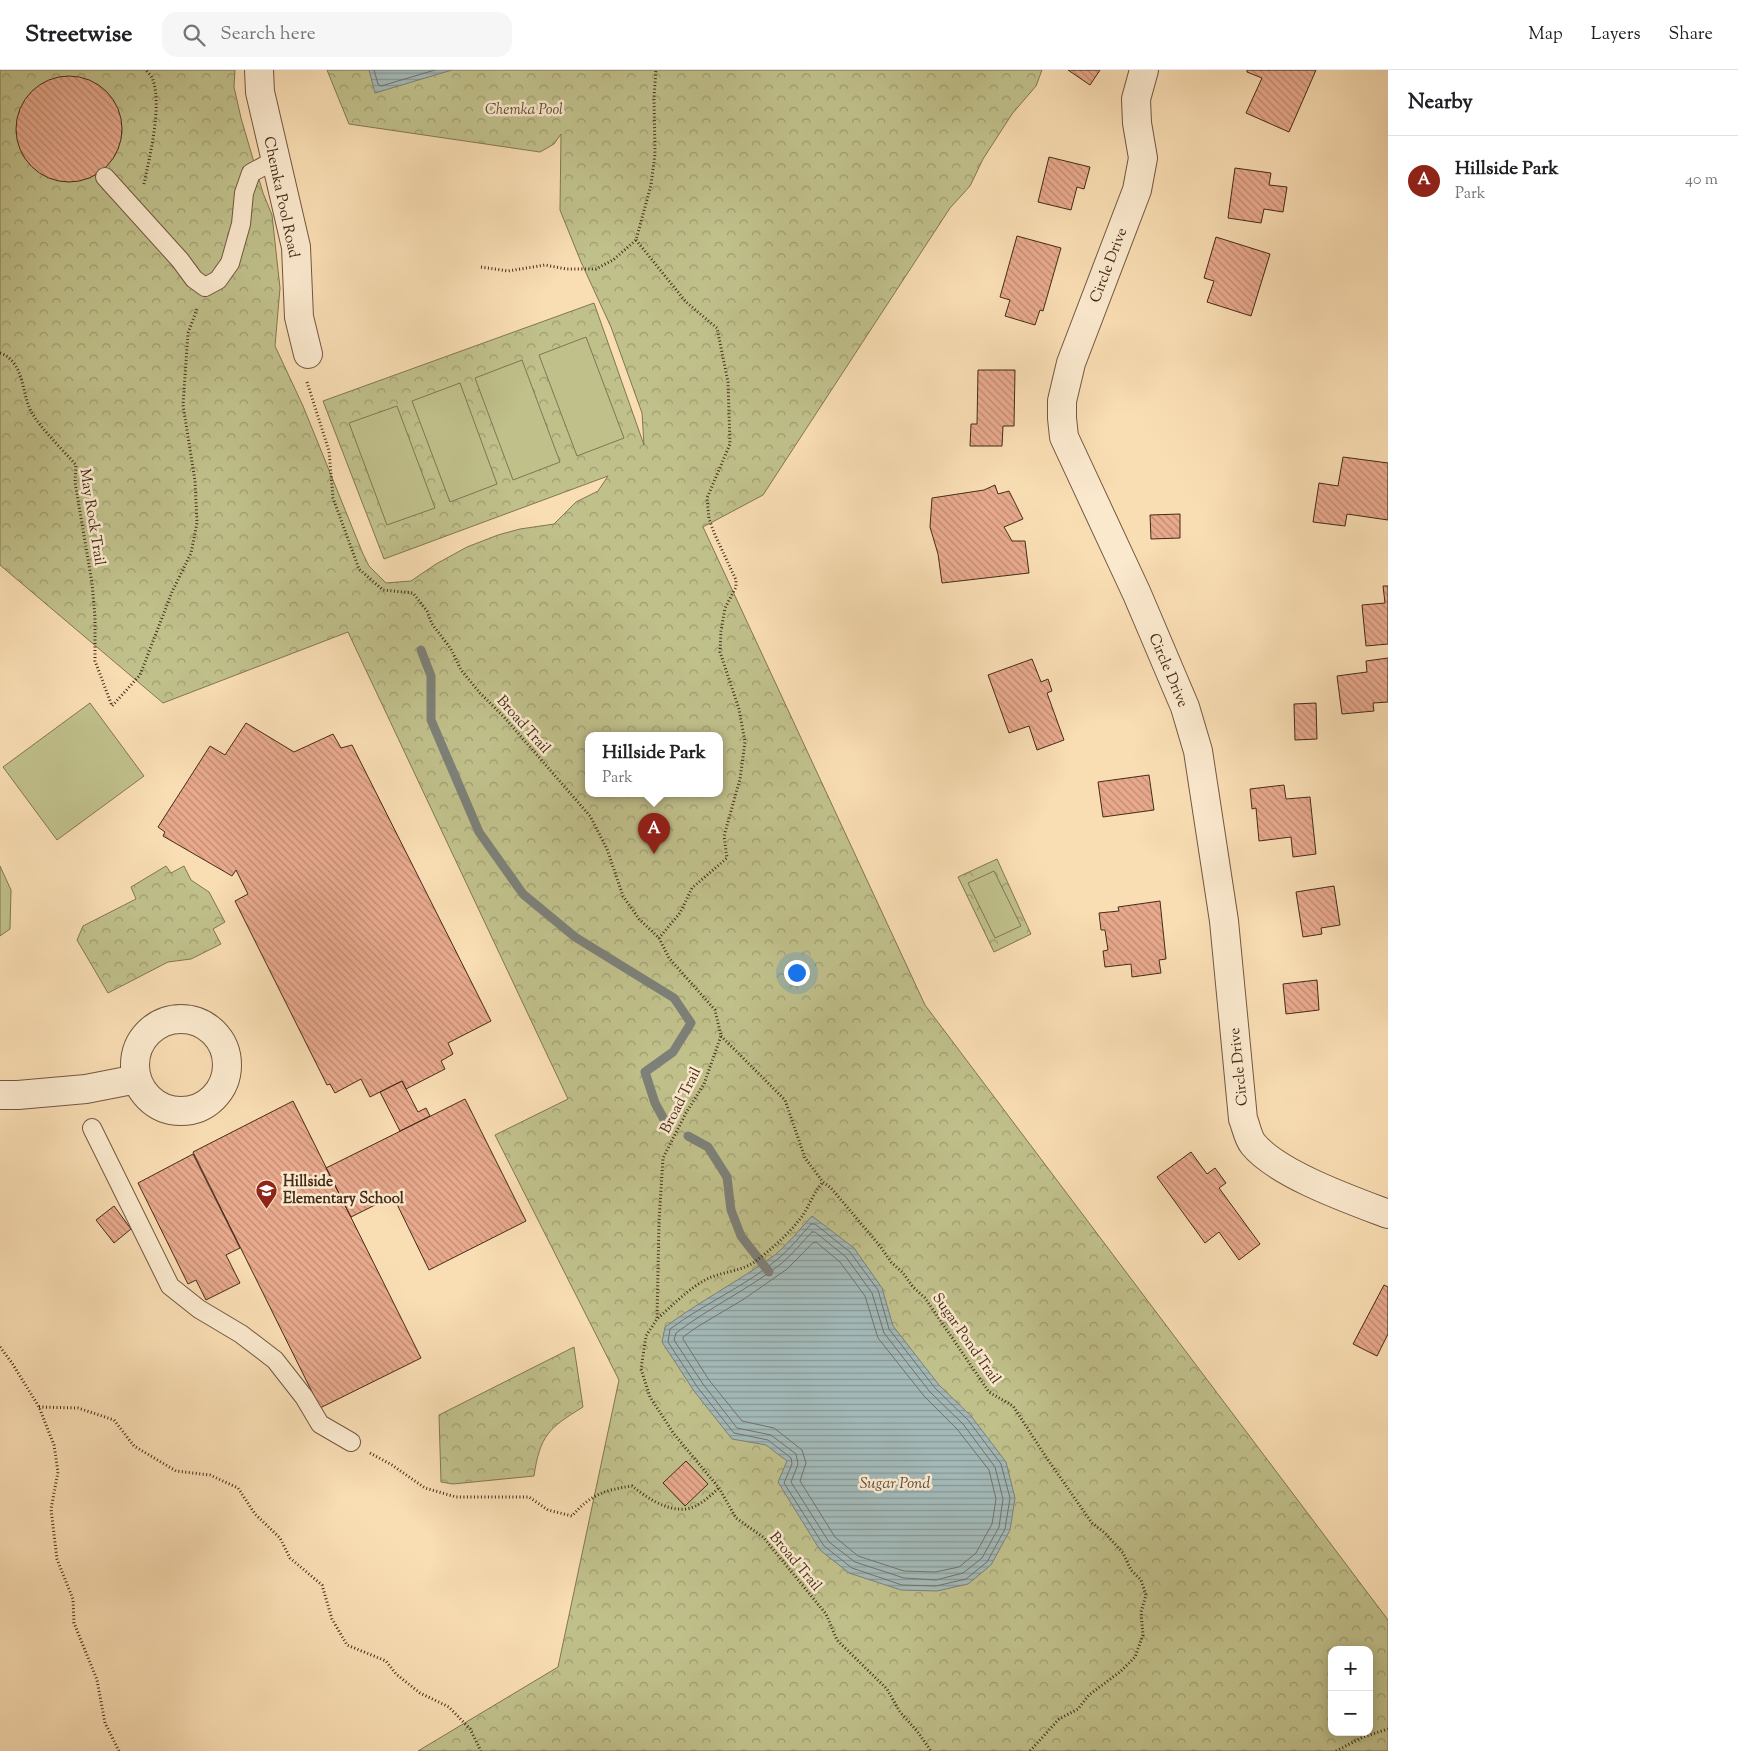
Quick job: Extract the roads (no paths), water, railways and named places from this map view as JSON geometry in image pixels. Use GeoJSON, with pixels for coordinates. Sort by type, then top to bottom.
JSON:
{"type":"FeatureCollection","features":[{"type":"Feature","properties":{"kind":"street","name":"Chemka Pool Road"},"geometry":{"type":"LineString","coordinates":[[258,70],[260,92],[296,247],[299,317],[308,354]]}},
{"type":"Feature","properties":{"kind":"street","name":"Circle Drive"},"geometry":{"type":"LineString","coordinates":[[1144,70],[1136,99],[1143,158],[1137,190],[1072,364],[1062,401],[1064,437],[1137,594],[1185,707],[1198,751],[1224,921],[1243,1119],[1252,1143],[1278,1166],[1388,1214]]}},
{"type":"Feature","properties":{"kind":"street"},"geometry":{"type":"LineString","coordinates":[[0,1095],[86,1089],[137,1079]]}},
{"type":"Feature","properties":{"kind":"lane"},"geometry":{"type":"LineString","coordinates":[[105,177],[194,279],[206,287],[218,280],[230,263],[241,224],[244,193],[251,173],[275,160]]}},
{"type":"Feature","properties":{"kind":"lane"},"geometry":{"type":"LineString","coordinates":[[92,1128],[170,1286],[199,1309],[241,1334],[275,1360],[304,1397],[320,1424],[351,1442]]}},
{"type":"Feature","properties":{"kind":"water"},"geometry":{"type":"Polygon","coordinates":[[[369,70],[452,70],[375,93],[369,70]]]}},
{"type":"Feature","properties":{"kind":"water","name":"Sugar Pond"},"geometry":{"type":"Polygon","coordinates":[[[812,1216],[854,1248],[882,1288],[893,1326],[939,1385],[971,1416],[1006,1462],[1015,1498],[1010,1530],[991,1565],[968,1584],[937,1591],[901,1590],[849,1573],[820,1550],[778,1482],[787,1461],[766,1445],[732,1439],[694,1391],[662,1342],[665,1327],[775,1255],[812,1216]]]}},
{"type":"Feature","properties":{"kind":"waterway"},"geometry":{"type":"LineString","coordinates":[[421,650],[431,676],[431,720],[479,832],[523,894],[575,937],[674,998],[691,1023],[673,1052],[645,1072],[655,1103],[666,1123]]}},
{"type":"Feature","properties":{"kind":"waterway"},"geometry":{"type":"LineString","coordinates":[[688,1136],[708,1147],[727,1177],[731,1210],[741,1236],[769,1272]]}},
{"type":"Feature","properties":{"kind":"place","name":"Hillside Park"},"geometry":{"type":"Point","coordinates":[654,854]}},
{"type":"Feature","properties":{"kind":"place","name":"Hillside Elementary School"},"geometry":{"type":"Point","coordinates":[267,1209]}},
{"type":"Feature","properties":{"kind":"park label","name":"Chemka Pool"},"geometry":{"type":"Point","coordinates":[524,109]}}]}
